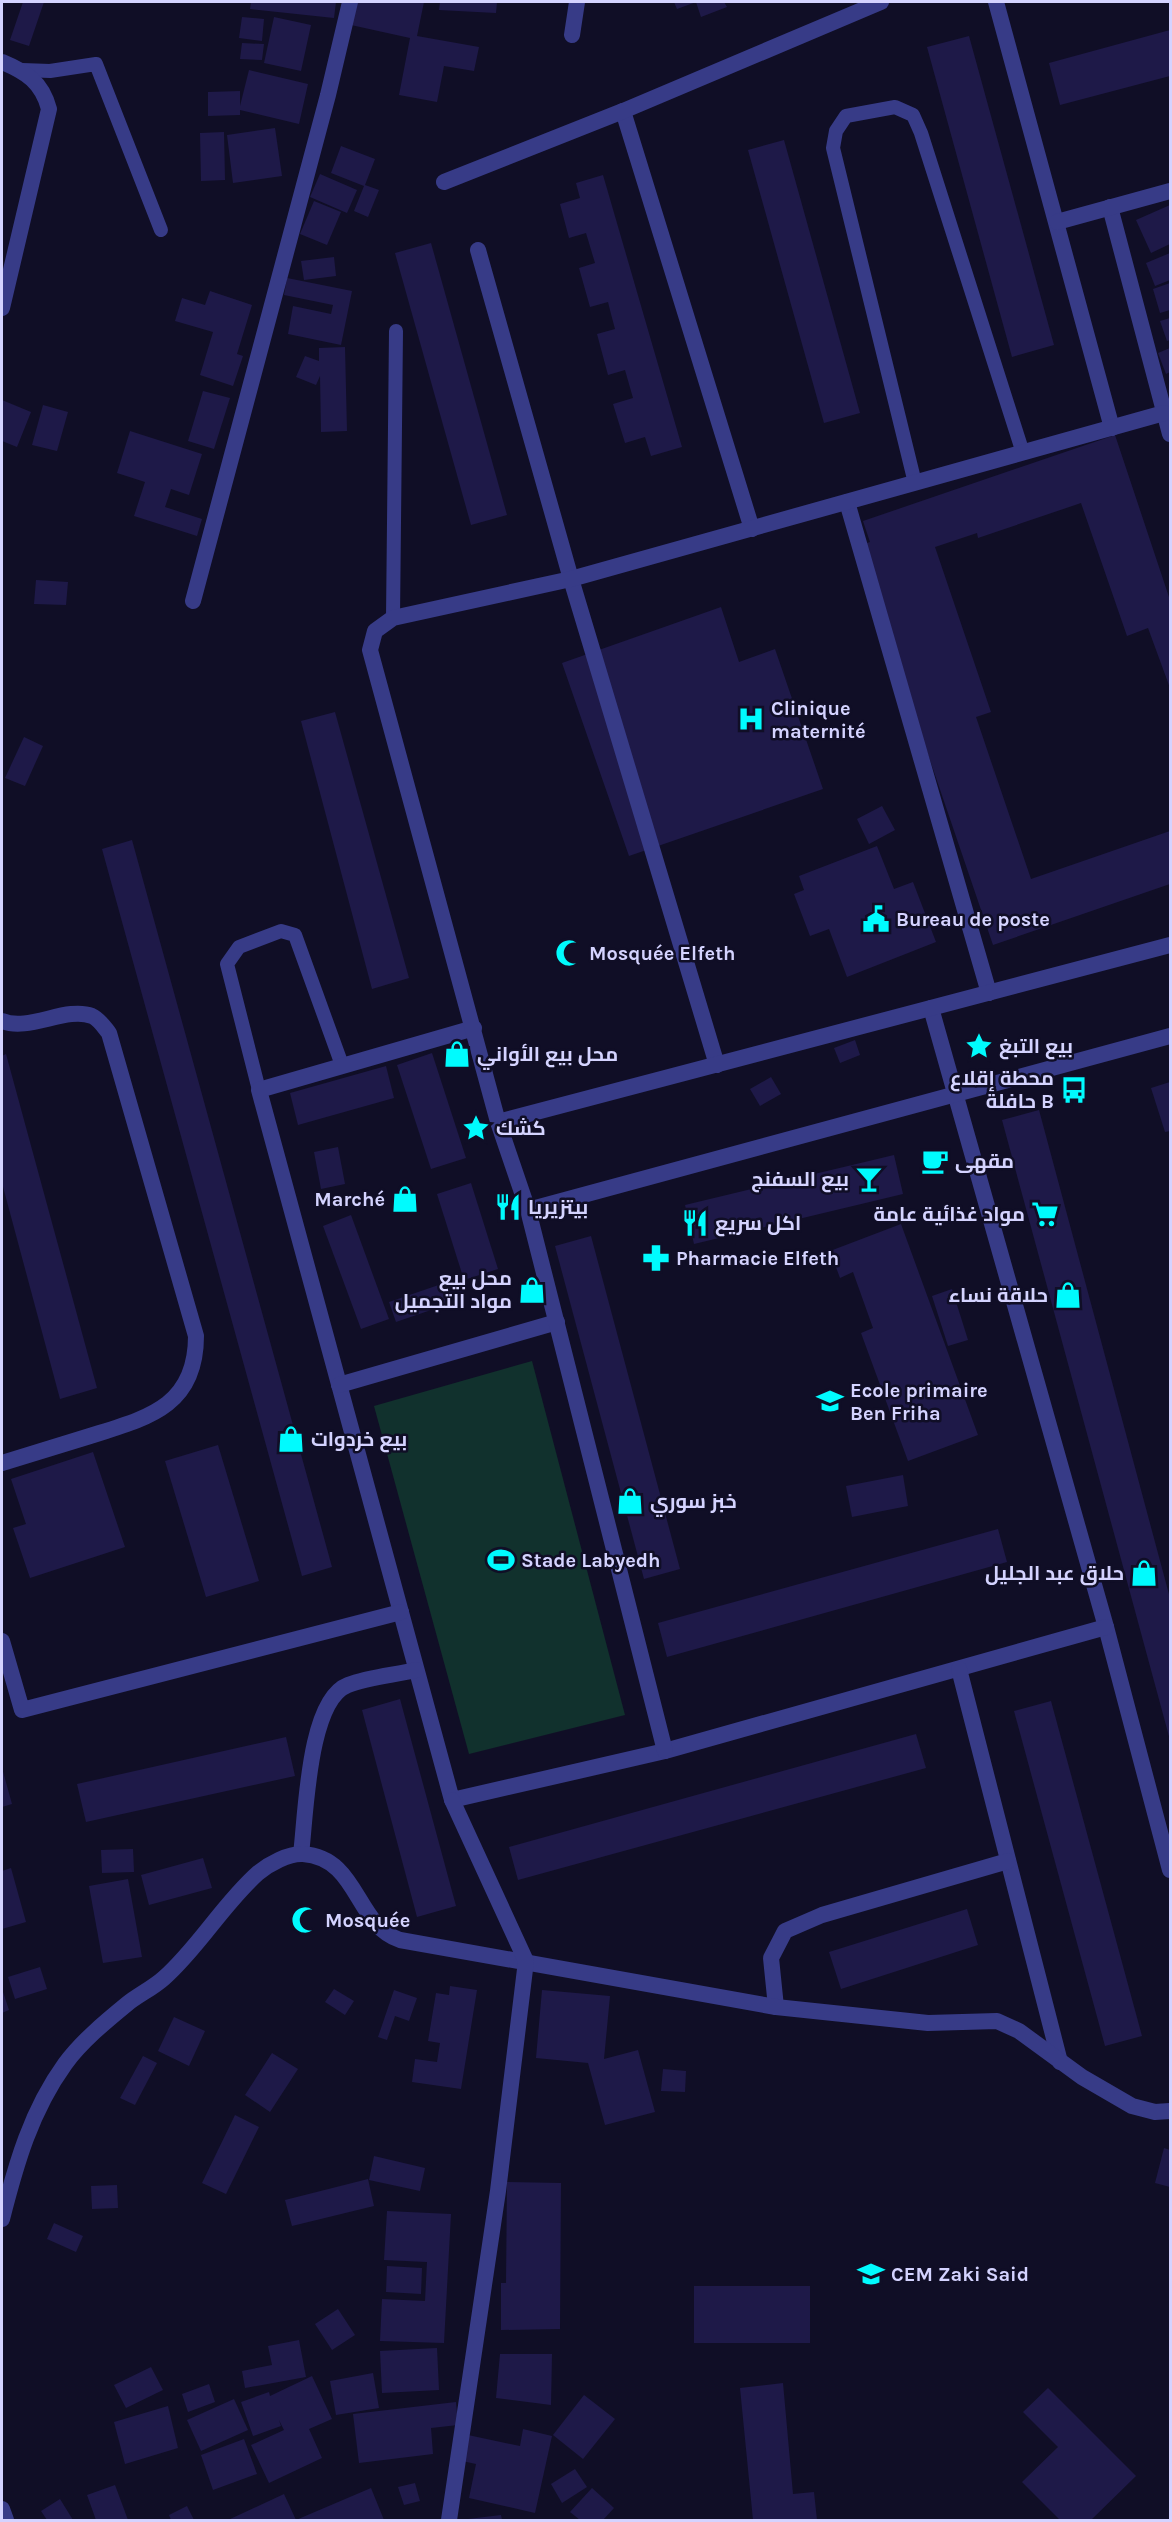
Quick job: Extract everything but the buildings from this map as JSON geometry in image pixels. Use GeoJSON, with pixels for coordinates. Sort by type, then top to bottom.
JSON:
{"type":"FeatureCollection","features":[{"type":"Feature","properties":{"kind":"street"},"geometry":{"type":"LineString","coordinates":[[193,601],[328,95],[350,2]]}},
{"type":"Feature","properties":{"kind":"street"},"geometry":{"type":"LineString","coordinates":[[572,35],[577,2]]}},
{"type":"Feature","properties":{"kind":"street"},"geometry":{"type":"LineString","coordinates":[[444,183],[623,111],[881,2]]}},
{"type":"Feature","properties":{"kind":"street"},"geometry":{"type":"LineString","coordinates":[[996,2],[1112,428]]}},
{"type":"Feature","properties":{"kind":"street"},"geometry":{"type":"LineString","coordinates":[[2,62],[21,70],[34,80],[45,94],[49,109],[2,308]]}},
{"type":"Feature","properties":{"kind":"street"},"geometry":{"type":"LineString","coordinates":[[623,111],[752,529]]}},
{"type":"Feature","properties":{"kind":"street"},"geometry":{"type":"LineString","coordinates":[[1057,222],[1170,191]]}},
{"type":"Feature","properties":{"kind":"street"},"geometry":{"type":"LineString","coordinates":[[1110,207],[1170,434]]}},
{"type":"Feature","properties":{"kind":"street"},"geometry":{"type":"LineString","coordinates":[[478,250],[571,579],[717,1065]]}},
{"type":"Feature","properties":{"kind":"street"},"geometry":{"type":"LineString","coordinates":[[665,1751],[528,1210],[498,1122],[370,650],[375,631],[393,618],[571,579],[1164,413]]}},
{"type":"Feature","properties":{"kind":"street"},"geometry":{"type":"LineString","coordinates":[[848,502],[989,993]]}},
{"type":"Feature","properties":{"kind":"street"},"geometry":{"type":"LineString","coordinates":[[498,1122],[1170,945]]}},
{"type":"Feature","properties":{"kind":"street"},"geometry":{"type":"LineString","coordinates":[[931,1008],[1106,1628],[1170,1870]]}},
{"type":"Feature","properties":{"kind":"street"},"geometry":{"type":"LineString","coordinates":[[2,1021],[23,1024],[80,1014],[92,1016],[109,1033],[196,1336],[196,1358],[187,1381],[169,1403],[147,1418],[2,1463]]}},
{"type":"Feature","properties":{"kind":"street"},"geometry":{"type":"LineString","coordinates":[[449,2520],[498,2191],[526,1961],[452,1800],[259,1090],[474,1028]]}},
{"type":"Feature","properties":{"kind":"street"},"geometry":{"type":"LineString","coordinates":[[528,1210],[1170,1036]]}},
{"type":"Feature","properties":{"kind":"street"},"geometry":{"type":"LineString","coordinates":[[339,1385],[556,1322]]}},
{"type":"Feature","properties":{"kind":"street"},"geometry":{"type":"LineString","coordinates":[[2,1641],[22,1710],[400,1612]]}},
{"type":"Feature","properties":{"kind":"street"},"geometry":{"type":"LineString","coordinates":[[452,1800],[665,1751],[1106,1628]]}},
{"type":"Feature","properties":{"kind":"street"},"geometry":{"type":"LineString","coordinates":[[959,1669],[1060,2062]]}},
{"type":"Feature","properties":{"kind":"street"},"geometry":{"type":"LineString","coordinates":[[301,1854],[317,1727],[327,1702],[346,1685],[416,1670]]}},
{"type":"Feature","properties":{"kind":"street"},"geometry":{"type":"LineString","coordinates":[[2,2219],[17,2159],[28,2131],[36,2112],[65,2063],[97,2030],[162,1980],[191,1952],[258,1873],[279,1860],[301,1854],[320,1857],[341,1872],[355,1888],[374,1922],[387,1935],[776,2007],[928,2023],[997,2021],[1038,2043],[1060,2062],[1132,2106],[1155,2112],[1170,2111]]}},
{"type":"Feature","properties":{"kind":"street"},"geometry":{"type":"LineString","coordinates":[[776,2007],[771,1958],[785,1930],[822,1915],[1008,1861]]}},
{"type":"Feature","properties":{"kind":"street"},"geometry":{"type":"LineString","coordinates":[[2,2509],[6,2520]]}},
{"type":"Feature","properties":{"kind":"lane"},"geometry":{"type":"LineString","coordinates":[[21,70],[50,71],[96,64],[161,230]]}},
{"type":"Feature","properties":{"kind":"lane"},"geometry":{"type":"LineString","coordinates":[[915,483],[833,148],[836,131],[846,116],[895,107],[913,115],[921,133],[1023,453]]}},
{"type":"Feature","properties":{"kind":"lane"},"geometry":{"type":"LineString","coordinates":[[393,618],[396,331]]}},
{"type":"Feature","properties":{"kind":"lane"},"geometry":{"type":"LineString","coordinates":[[259,1090],[227,964],[239,947],[281,930],[295,935],[342,1065]]}},
{"type":"Feature","properties":{"kind":"green space","name":"Stade Labyedh"},"geometry":{"type":"Polygon","coordinates":[[[532,1361],[625,1715],[469,1754],[374,1406],[532,1361]]]}},
{"type":"Feature","properties":{"kind":"place","name":"Clinique maternité"},"geometry":{"type":"Point","coordinates":[751,719]}},
{"type":"Feature","properties":{"kind":"place","name":"Bureau de poste"},"geometry":{"type":"Point","coordinates":[876,919]}},
{"type":"Feature","properties":{"kind":"place","name":"Mosquée Elfeth"},"geometry":{"type":"Point","coordinates":[569,953]}},
{"type":"Feature","properties":{"kind":"place","name":"بيع التبغ"},"geometry":{"type":"Point","coordinates":[979,1046]}},
{"type":"Feature","properties":{"kind":"place","name":"محل بيع الأواني"},"geometry":{"type":"Point","coordinates":[457,1054]}},
{"type":"Feature","properties":{"kind":"place","name":"محطة إقلاع حافلة B"},"geometry":{"type":"Point","coordinates":[1074,1090]}},
{"type":"Feature","properties":{"kind":"place","name":"كشك"},"geometry":{"type":"Point","coordinates":[476,1128]}},
{"type":"Feature","properties":{"kind":"place","name":"مقهى"},"geometry":{"type":"Point","coordinates":[935,1161]}},
{"type":"Feature","properties":{"kind":"place","name":"بيع السفنج"},"geometry":{"type":"Point","coordinates":[869,1179]}},
{"type":"Feature","properties":{"kind":"place","name":"Marché"},"geometry":{"type":"Point","coordinates":[405,1199]}},
{"type":"Feature","properties":{"kind":"place","name":"بيتزيريا"},"geometry":{"type":"Point","coordinates":[508,1207]}},
{"type":"Feature","properties":{"kind":"place","name":"مواد غذائية عامة"},"geometry":{"type":"Point","coordinates":[1045,1214]}},
{"type":"Feature","properties":{"kind":"place","name":"اكل سريع"},"geometry":{"type":"Point","coordinates":[695,1223]}},
{"type":"Feature","properties":{"kind":"place","name":"Pharmacie Elfeth"},"geometry":{"type":"Point","coordinates":[656,1258]}},
{"type":"Feature","properties":{"kind":"place","name":"محل بيع مواد التجميل"},"geometry":{"type":"Point","coordinates":[532,1290]}},
{"type":"Feature","properties":{"kind":"place","name":"حلاقة نساء"},"geometry":{"type":"Point","coordinates":[1068,1295]}},
{"type":"Feature","properties":{"kind":"place","name":"Ecole primaire Ben Friha"},"geometry":{"type":"Point","coordinates":[830,1401]}},
{"type":"Feature","properties":{"kind":"place","name":"بيع خردوات"},"geometry":{"type":"Point","coordinates":[291,1439]}},
{"type":"Feature","properties":{"kind":"place","name":"خبز سوري"},"geometry":{"type":"Point","coordinates":[630,1501]}},
{"type":"Feature","properties":{"kind":"place","name":"Stade Labyedh"},"geometry":{"type":"Point","coordinates":[501,1560]}},
{"type":"Feature","properties":{"kind":"place","name":"حلاق عبد الجليل"},"geometry":{"type":"Point","coordinates":[1144,1573]}},
{"type":"Feature","properties":{"kind":"place","name":"Mosquée"},"geometry":{"type":"Point","coordinates":[305,1920]}},
{"type":"Feature","properties":{"kind":"place","name":"CEM Zaki Said"},"geometry":{"type":"Point","coordinates":[871,2274]}}]}
